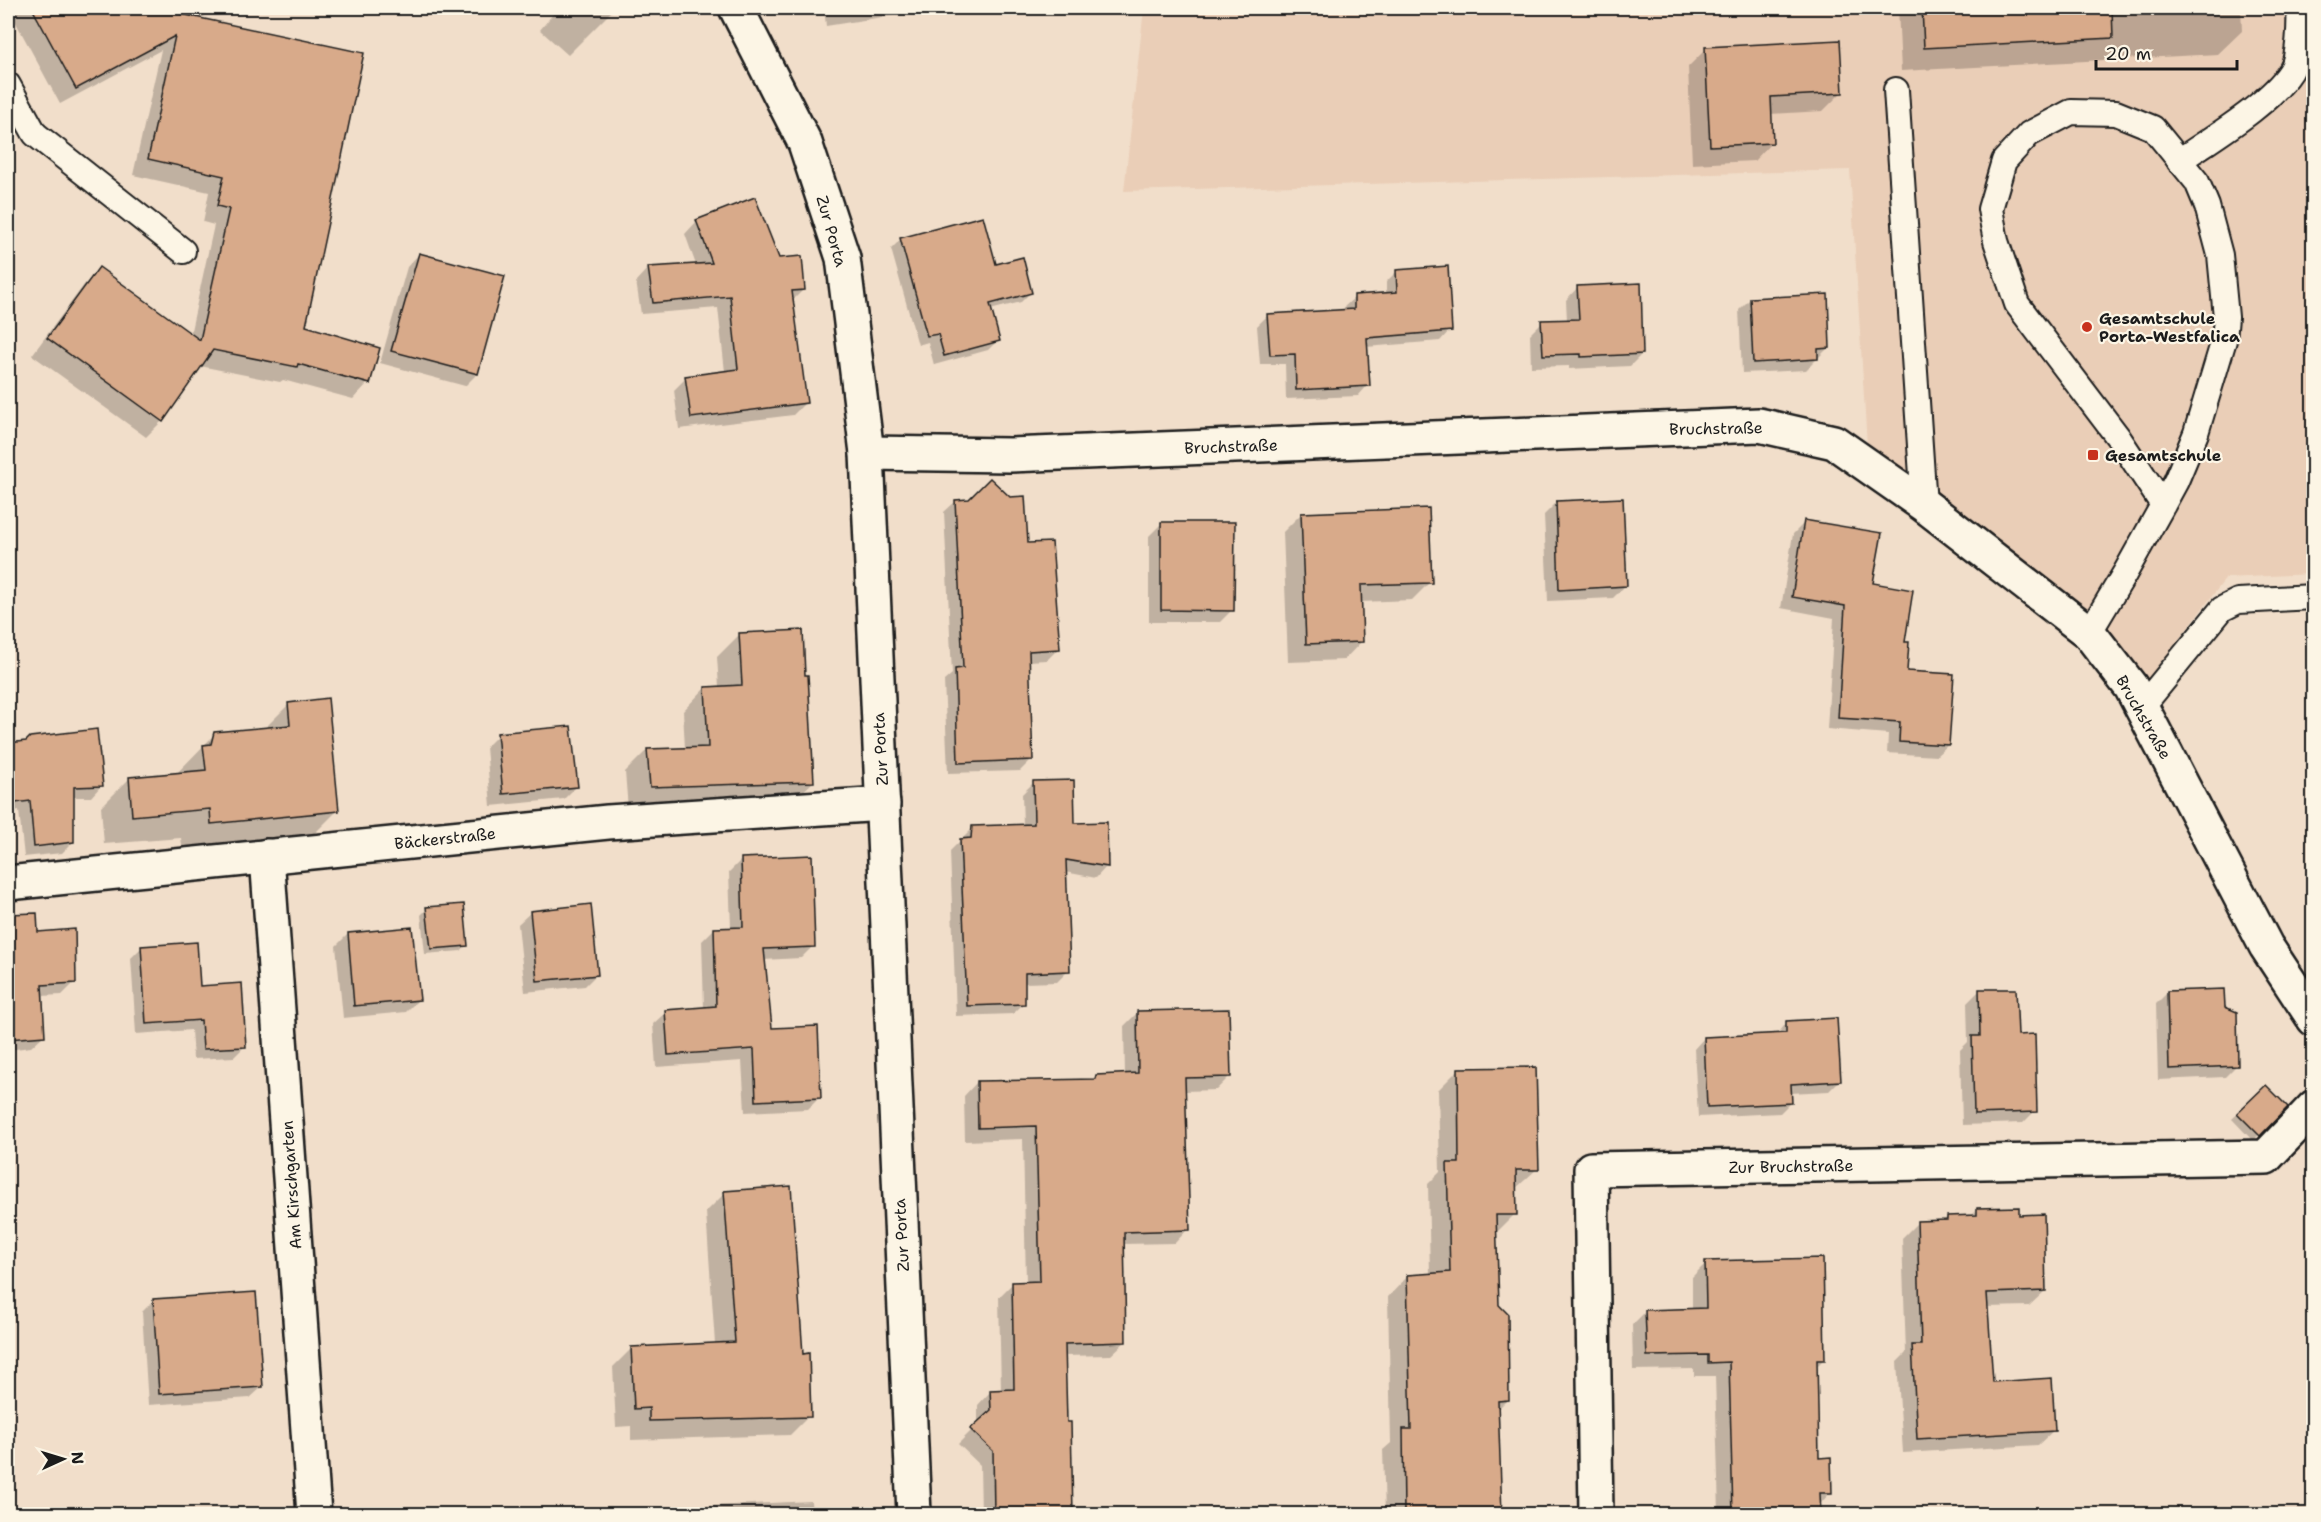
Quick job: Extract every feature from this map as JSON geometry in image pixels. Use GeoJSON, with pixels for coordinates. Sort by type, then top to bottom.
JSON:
{"type":"FeatureCollection","features":[{"type":"Feature","properties":{"kind":"street","name":"Zur Porta"},"geometry":{"type":"LineString","coordinates":[[736,8],[805,143],[843,258],[867,453],[914,1515]]}},
{"type":"Feature","properties":{"kind":"street","name":"Bruchstraße"},"geometry":{"type":"LineString","coordinates":[[867,453],[1010,455],[1759,425],[1834,442],[1924,505],[2089,633],[2131,687],[2266,946],[2313,1019]]}},
{"type":"Feature","properties":{"kind":"street","name":"Bäckerstraße"},"geometry":{"type":"LineString","coordinates":[[8,883],[608,822],[883,804]]}},
{"type":"Feature","properties":{"kind":"street","name":"Am Kirschgarten"},"geometry":{"type":"LineString","coordinates":[[267,856],[314,1515]]}},
{"type":"Feature","properties":{"kind":"street","name":"Zur Bruchstraße"},"geometry":{"type":"LineString","coordinates":[[1596,1515],[1591,1169],[2266,1157],[2313,1107]]}},
{"type":"Feature","properties":{"kind":"lane"},"geometry":{"type":"LineString","coordinates":[[2180,161],[2262,102],[2292,70],[2301,26],[2300,8]]}},
{"type":"Feature","properties":{"kind":"lane"},"geometry":{"type":"LineString","coordinates":[[8,85],[35,134],[183,251]]}},
{"type":"Feature","properties":{"kind":"lane"},"geometry":{"type":"LineString","coordinates":[[1896,90],[1924,505]]}},
{"type":"Feature","properties":{"kind":"lane"},"geometry":{"type":"LineString","coordinates":[[2089,633],[2163,506],[2196,433],[2224,340],[2226,317],[2220,255],[2207,206],[2197,182],[2153,128],[2116,113],[2072,112],[2029,134],[2004,161],[1990,209],[1996,241],[2017,304],[2118,437],[2163,506]]}},
{"type":"Feature","properties":{"kind":"lane"},"geometry":{"type":"LineString","coordinates":[[2141,708],[2222,609],[2238,601],[2313,597]]}},
{"type":"Feature","properties":{"kind":"shaded area","name":"Gesamtschule Porta-Westfalica"},"geometry":{"type":"Polygon","coordinates":[[[1144,8],[2313,8],[2313,574],[2226,578],[2139,691],[1868,462],[1850,170],[1124,191],[1144,8]]]}},
{"type":"Feature","properties":{"kind":"building"},"geometry":{"type":"Polygon","coordinates":[[[32,8],[153,8],[364,53],[306,326],[380,348],[370,384],[298,364],[297,367],[213,350],[163,422],[47,338],[99,267],[200,340],[229,209],[217,206],[224,176],[148,159],[175,36],[76,89],[32,8]]]}},
{"type":"Feature","properties":{"kind":"building"},"geometry":{"type":"Polygon","coordinates":[[[1922,8],[2112,8],[2113,38],[1924,48],[1922,8]]]}},
{"type":"Feature","properties":{"kind":"building"},"geometry":{"type":"Polygon","coordinates":[[[1840,40],[1843,93],[1771,97],[1773,143],[1710,146],[1705,47],[1840,40]]]}},
{"type":"Feature","properties":{"kind":"building"},"geometry":{"type":"Polygon","coordinates":[[[755,197],[779,258],[802,256],[805,290],[792,291],[807,403],[691,418],[685,376],[738,369],[730,296],[653,303],[648,267],[712,263],[696,220],[755,197]]]}},
{"type":"Feature","properties":{"kind":"building"},"geometry":{"type":"Polygon","coordinates":[[[983,216],[996,264],[1023,257],[1032,293],[990,304],[1000,341],[944,356],[938,334],[927,336],[900,238],[983,216]]]}},
{"type":"Feature","properties":{"kind":"building"},"geometry":{"type":"Polygon","coordinates":[[[419,253],[505,276],[478,374],[391,351],[419,253]]]}},
{"type":"Feature","properties":{"kind":"building"},"geometry":{"type":"Polygon","coordinates":[[[1448,266],[1452,331],[1367,338],[1370,386],[1296,390],[1295,354],[1270,355],[1267,314],[1354,309],[1354,295],[1397,292],[1396,270],[1448,266]]]}},
{"type":"Feature","properties":{"kind":"building"},"geometry":{"type":"Polygon","coordinates":[[[1641,283],[1643,354],[1581,357],[1581,354],[1543,355],[1541,320],[1579,319],[1577,286],[1641,283]]]}},
{"type":"Feature","properties":{"kind":"building"},"geometry":{"type":"Polygon","coordinates":[[[1828,294],[1830,348],[1818,349],[1818,359],[1753,363],[1750,298],[1828,294]]]}},
{"type":"Feature","properties":{"kind":"building"},"geometry":{"type":"Polygon","coordinates":[[[990,478],[1010,497],[1025,496],[1028,543],[1052,542],[1060,649],[1029,651],[1033,760],[958,763],[955,669],[963,668],[955,500],[969,499],[990,478]]]}},
{"type":"Feature","properties":{"kind":"building"},"geometry":{"type":"Polygon","coordinates":[[[1623,498],[1627,586],[1559,590],[1556,501],[1623,498]]]}},
{"type":"Feature","properties":{"kind":"building"},"geometry":{"type":"Polygon","coordinates":[[[1429,508],[1432,583],[1361,585],[1363,642],[1306,644],[1301,513],[1429,508]]]}},
{"type":"Feature","properties":{"kind":"building"},"geometry":{"type":"Polygon","coordinates":[[[1804,520],[1882,533],[1873,583],[1913,590],[1905,642],[1909,642],[1907,671],[1954,674],[1949,745],[1899,742],[1900,722],[1838,718],[1845,606],[1792,597],[1804,520]]]}},
{"type":"Feature","properties":{"kind":"building"},"geometry":{"type":"Polygon","coordinates":[[[1161,522],[1235,522],[1234,611],[1161,610],[1161,522]]]}},
{"type":"Feature","properties":{"kind":"building"},"geometry":{"type":"Polygon","coordinates":[[[803,630],[814,782],[650,787],[647,749],[708,747],[705,687],[742,685],[739,633],[803,630]]]}},
{"type":"Feature","properties":{"kind":"building"},"geometry":{"type":"Polygon","coordinates":[[[328,698],[339,811],[211,824],[210,809],[132,816],[129,777],[206,770],[203,745],[211,744],[214,732],[290,725],[288,703],[328,698]]]}},
{"type":"Feature","properties":{"kind":"building"},"geometry":{"type":"Polygon","coordinates":[[[571,726],[578,787],[503,794],[497,733],[571,726]]]}},
{"type":"Feature","properties":{"kind":"building"},"geometry":{"type":"Polygon","coordinates":[[[97,729],[103,786],[74,787],[74,842],[34,847],[30,801],[8,804],[8,743],[26,741],[30,737],[97,729]]]}},
{"type":"Feature","properties":{"kind":"building"},"geometry":{"type":"Polygon","coordinates":[[[1074,780],[1075,823],[1107,822],[1108,867],[1066,860],[1070,971],[1025,973],[1025,1004],[967,1006],[960,839],[971,838],[972,826],[1034,824],[1033,781],[1074,780]]]}},
{"type":"Feature","properties":{"kind":"building"},"geometry":{"type":"Polygon","coordinates":[[[812,855],[815,947],[764,949],[772,1028],[818,1026],[821,1098],[756,1101],[754,1049],[668,1055],[665,1010],[716,1006],[714,928],[743,927],[741,858],[812,855]]]}},
{"type":"Feature","properties":{"kind":"building"},"geometry":{"type":"Polygon","coordinates":[[[464,904],[468,946],[431,949],[426,907],[464,904]]]}},
{"type":"Feature","properties":{"kind":"building"},"geometry":{"type":"Polygon","coordinates":[[[591,904],[598,975],[537,981],[530,911],[591,904]]]}},
{"type":"Feature","properties":{"kind":"building"},"geometry":{"type":"Polygon","coordinates":[[[37,913],[38,932],[75,929],[76,983],[42,985],[45,1036],[8,1039],[8,914],[37,913]]]}},
{"type":"Feature","properties":{"kind":"building"},"geometry":{"type":"Polygon","coordinates":[[[412,927],[420,1000],[354,1006],[348,933],[412,927]]]}},
{"type":"Feature","properties":{"kind":"building"},"geometry":{"type":"Polygon","coordinates":[[[197,942],[200,986],[242,983],[246,1047],[203,1049],[201,1020],[146,1024],[141,946],[197,942]]]}},
{"type":"Feature","properties":{"kind":"building"},"geometry":{"type":"Polygon","coordinates":[[[1979,989],[2016,989],[2018,1035],[2035,1034],[2037,1112],[1974,1114],[1972,1036],[1980,1036],[1979,989]]]}},
{"type":"Feature","properties":{"kind":"building"},"geometry":{"type":"Polygon","coordinates":[[[2224,989],[2225,1007],[2237,1012],[2238,1066],[2169,1069],[2167,991],[2224,989]]]}},
{"type":"Feature","properties":{"kind":"building"},"geometry":{"type":"Polygon","coordinates":[[[1229,1009],[1231,1077],[1185,1078],[1190,1230],[1124,1232],[1126,1342],[1065,1344],[1067,1422],[1071,1422],[1073,1515],[994,1515],[993,1451],[970,1429],[991,1410],[990,1390],[1014,1389],[1012,1282],[1040,1281],[1036,1126],[978,1128],[977,1081],[1095,1079],[1096,1075],[1138,1073],[1137,1011],[1229,1009]]]}},
{"type":"Feature","properties":{"kind":"building"},"geometry":{"type":"Polygon","coordinates":[[[1837,1018],[1841,1081],[1791,1084],[1792,1103],[1707,1107],[1704,1037],[1786,1033],[1786,1021],[1837,1018]]]}},
{"type":"Feature","properties":{"kind":"building"},"geometry":{"type":"Polygon","coordinates":[[[1536,1067],[1539,1170],[1516,1170],[1517,1215],[1496,1215],[1499,1305],[1508,1314],[1509,1400],[1498,1401],[1502,1515],[1404,1515],[1403,1429],[1411,1429],[1407,1275],[1450,1272],[1447,1163],[1459,1163],[1458,1068],[1536,1067]]]}},
{"type":"Feature","properties":{"kind":"building"},"geometry":{"type":"Polygon","coordinates":[[[2266,1085],[2288,1107],[2260,1136],[2237,1113],[2266,1085]]]}},
{"type":"Feature","properties":{"kind":"building"},"geometry":{"type":"Polygon","coordinates":[[[791,1186],[803,1354],[809,1353],[811,1417],[649,1421],[649,1408],[634,1409],[631,1347],[735,1342],[724,1191],[791,1186]]]}},
{"type":"Feature","properties":{"kind":"building"},"geometry":{"type":"Polygon","coordinates":[[[2019,1207],[2019,1215],[2044,1214],[2046,1291],[1987,1293],[1993,1382],[2052,1378],[2055,1431],[1917,1439],[1912,1345],[1921,1345],[1917,1221],[1947,1220],[1947,1216],[1977,1215],[1977,1208],[2019,1207]]]}},
{"type":"Feature","properties":{"kind":"building"},"geometry":{"type":"Polygon","coordinates":[[[1823,1258],[1825,1360],[1817,1360],[1819,1458],[1831,1457],[1832,1493],[1820,1493],[1821,1515],[1733,1515],[1729,1362],[1708,1363],[1708,1355],[1647,1356],[1645,1310],[1706,1308],[1705,1261],[1823,1258]]]}},
{"type":"Feature","properties":{"kind":"building"},"geometry":{"type":"Polygon","coordinates":[[[256,1292],[263,1387],[159,1394],[153,1299],[256,1292]]]}},
{"type":"Feature","properties":{"kind":"place","name":"Gesamtschule Porta-Westfalica"},"geometry":{"type":"Point","coordinates":[2087,327]}},
{"type":"Feature","properties":{"kind":"place","name":"Gesamtschule"},"geometry":{"type":"Point","coordinates":[2093,455]}}]}
